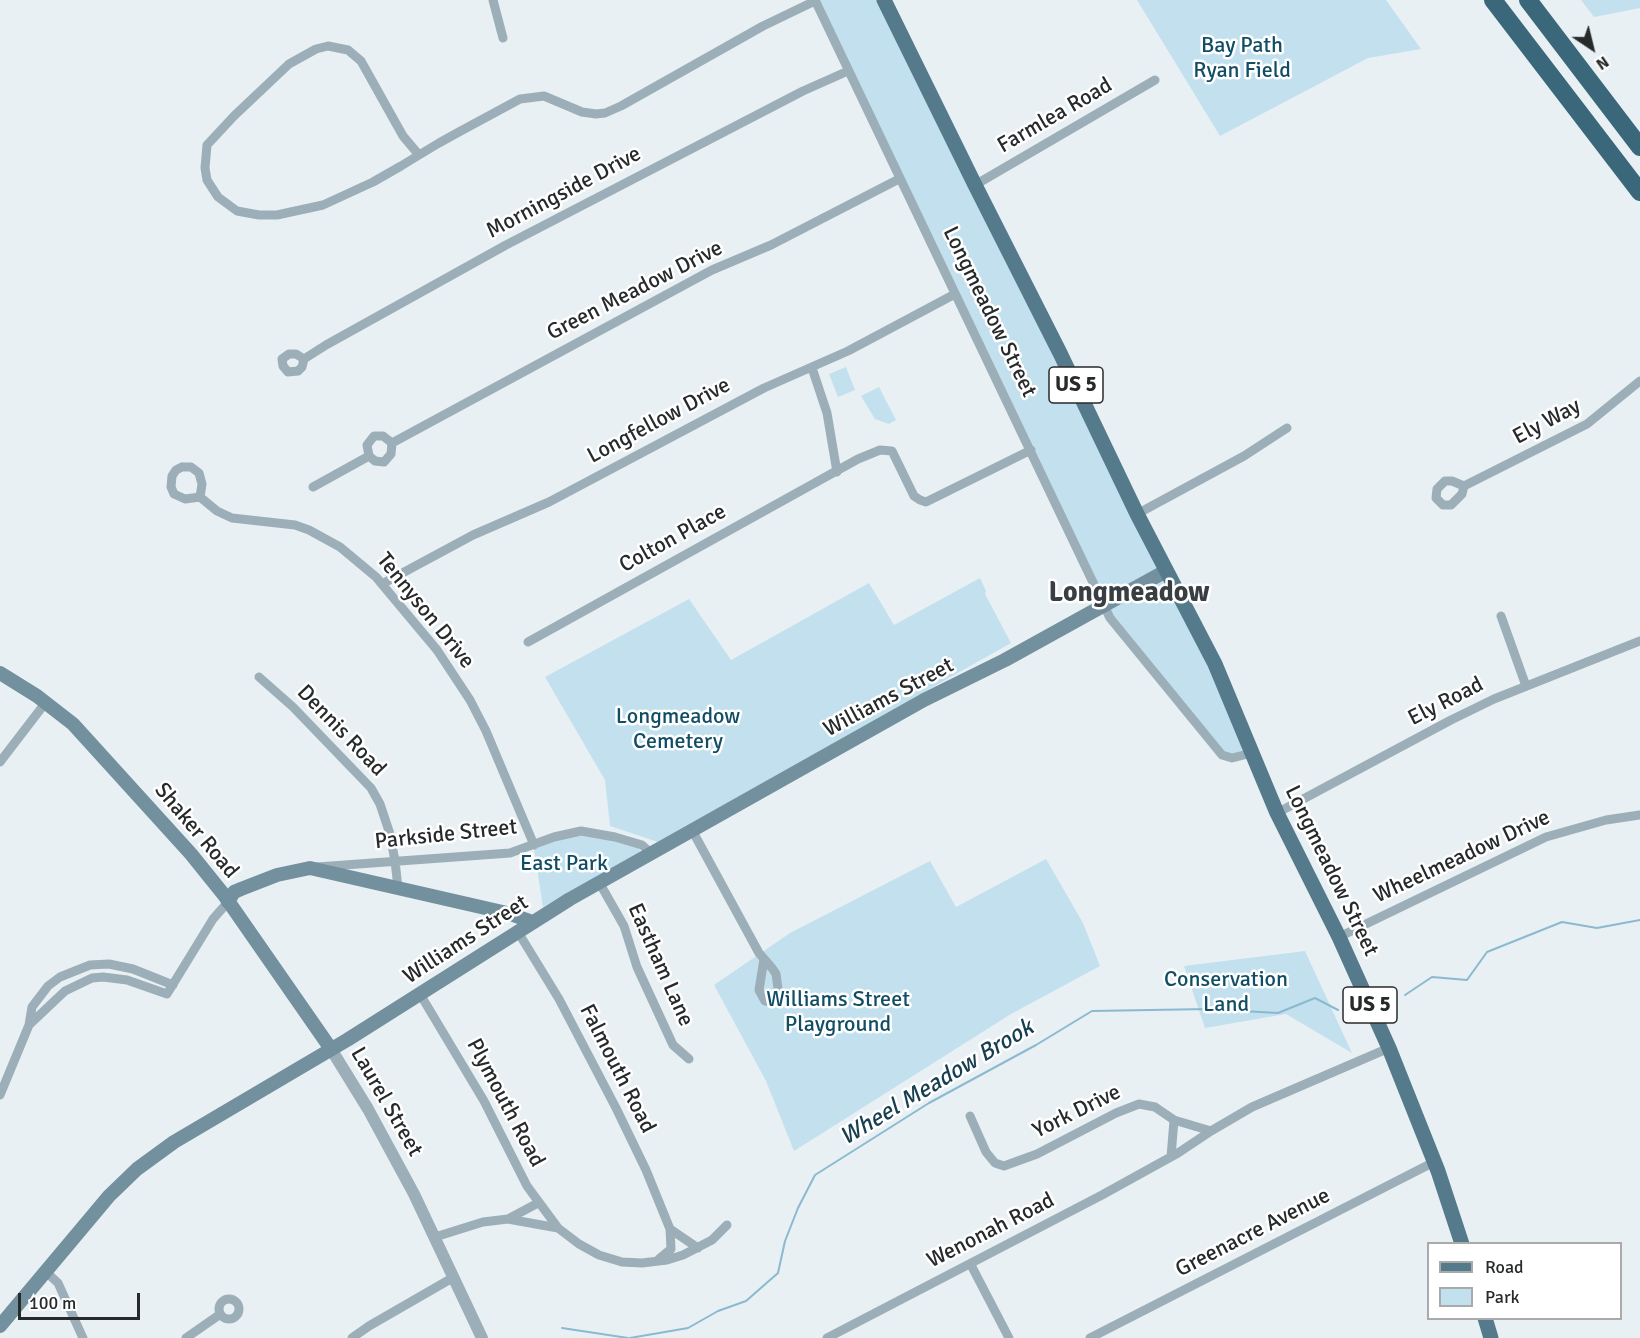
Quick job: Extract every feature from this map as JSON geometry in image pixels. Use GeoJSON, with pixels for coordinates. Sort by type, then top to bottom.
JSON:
{"type":"FeatureCollection","features":[{"type":"Feature","properties":{"kind":"highway"},"geometry":{"type":"LineString","coordinates":[[1493,0],[1640,192]]}},
{"type":"Feature","properties":{"kind":"highway"},"geometry":{"type":"LineString","coordinates":[[1528,0],[1640,147]]}},
{"type":"Feature","properties":{"kind":"main road","name":"Longmeadow Street"},"geometry":{"type":"LineString","coordinates":[[884,0],[1060,353],[1137,514],[1215,664],[1277,813],[1339,937],[1389,1048],[1434,1162],[1461,1242]]}},
{"type":"Feature","properties":{"kind":"main road","name":"Williams Street"},"geometry":{"type":"LineString","coordinates":[[0,1326],[109,1196],[148,1160],[193,1130],[331,1049],[599,882],[914,706],[1005,660],[1167,571]]}},
{"type":"Feature","properties":{"kind":"main road","name":"Shaker Road"},"geometry":{"type":"LineString","coordinates":[[0,673],[46,702],[84,735],[190,854],[228,902],[234,892],[241,889],[277,875],[309,868],[507,913],[533,922]]}},
{"type":"Feature","properties":{"kind":"main road","name":"Laurel Street"},"geometry":{"type":"LineString","coordinates":[[228,902],[331,1049]]}},
{"type":"Feature","properties":{"kind":"main road"},"geometry":{"type":"LineString","coordinates":[[1485,1320],[1489,1337]]}},
{"type":"Feature","properties":{"kind":"street"},"geometry":{"type":"LineString","coordinates":[[493,0],[502,38]]}},
{"type":"Feature","properties":{"kind":"street"},"geometry":{"type":"LineString","coordinates":[[419,155],[403,136],[361,61],[348,50],[328,46],[316,49],[289,64],[219,131],[207,146],[205,168],[210,185],[218,197],[231,208],[250,214],[277,215],[333,201],[419,155],[520,99],[544,96],[588,113],[605,113],[763,26],[815,1]]}},
{"type":"Feature","properties":{"kind":"street","name":"Longmeadow Street"},"geometry":{"type":"LineString","coordinates":[[815,1],[1110,618],[1222,755],[1232,758],[1252,753]]}},
{"type":"Feature","properties":{"kind":"street","name":"Morningside Drive"},"geometry":{"type":"LineString","coordinates":[[304,359],[355,328],[570,210],[809,88],[848,71]]}},
{"type":"Feature","properties":{"kind":"street","name":"Farmlea Road"},"geometry":{"type":"LineString","coordinates":[[975,185],[1155,80]]}},
{"type":"Feature","properties":{"kind":"street","name":"Green Meadow Drive"},"geometry":{"type":"LineString","coordinates":[[392,444],[688,282],[778,242],[899,178]]}},
{"type":"Feature","properties":{"kind":"street","name":"Longfellow Drive"},"geometry":{"type":"LineString","coordinates":[[382,584],[473,536],[549,502],[764,388],[812,368],[955,294]]}},
{"type":"Feature","properties":{"kind":"street"},"geometry":{"type":"LineString","coordinates":[[812,368],[827,413],[837,472]]}},
{"type":"Feature","properties":{"kind":"street","name":"Ely Way"},"geometry":{"type":"LineString","coordinates":[[1464,486],[1587,424],[1640,381]]}},
{"type":"Feature","properties":{"kind":"street"},"geometry":{"type":"LineString","coordinates":[[1137,514],[1244,456],[1287,428]]}},
{"type":"Feature","properties":{"kind":"street","name":"Green Meadow Drive"},"geometry":{"type":"LineString","coordinates":[[374,436],[382,436],[392,444],[391,454],[384,462],[378,462],[369,456],[367,445],[374,436]]}},
{"type":"Feature","properties":{"kind":"street","name":"Colton Place"},"geometry":{"type":"LineString","coordinates":[[528,642],[875,451],[888,449],[896,457],[914,496],[922,501],[932,500],[1030,450]]}},
{"type":"Feature","properties":{"kind":"street","name":"Green Meadow Drive"},"geometry":{"type":"LineString","coordinates":[[313,487],[369,456]]}},
{"type":"Feature","properties":{"kind":"street","name":"Tennyson Drive"},"geometry":{"type":"LineString","coordinates":[[200,497],[217,511],[232,518],[295,525],[327,538],[355,558],[382,584],[437,650],[470,700],[486,731],[534,845]]}},
{"type":"Feature","properties":{"kind":"street"},"geometry":{"type":"LineString","coordinates":[[1500,616],[1526,686]]}},
{"type":"Feature","properties":{"kind":"street","name":"Ely Road"},"geometry":{"type":"LineString","coordinates":[[1277,813],[1451,720],[1526,686],[1640,641]]}},
{"type":"Feature","properties":{"kind":"street","name":"Dennis Road"},"geometry":{"type":"LineString","coordinates":[[259,677],[293,707],[371,788],[384,815],[395,861],[398,888]]}},
{"type":"Feature","properties":{"kind":"street"},"geometry":{"type":"LineString","coordinates":[[0,762],[46,702]]}},
{"type":"Feature","properties":{"kind":"street","name":"Wheelmeadow Drive"},"geometry":{"type":"LineString","coordinates":[[1339,937],[1545,837],[1597,822],[1640,815]]}},
{"type":"Feature","properties":{"kind":"street"},"geometry":{"type":"LineString","coordinates":[[692,830],[764,959]]}},
{"type":"Feature","properties":{"kind":"street","name":"Parkside Street"},"geometry":{"type":"LineString","coordinates":[[309,868],[516,852],[565,834],[586,831],[642,845],[651,853]]}},
{"type":"Feature","properties":{"kind":"street","name":"Eastham Lane"},"geometry":{"type":"LineString","coordinates":[[599,882],[624,926],[637,967],[673,1045],[689,1059]]}},
{"type":"Feature","properties":{"kind":"street"},"geometry":{"type":"LineString","coordinates":[[28,1025],[65,991],[92,978],[127,980],[167,994],[213,919],[228,902]]}},
{"type":"Feature","properties":{"kind":"street","name":"Falmouth Road"},"geometry":{"type":"LineString","coordinates":[[518,932],[559,999],[604,1085],[642,1162],[670,1229]]}},
{"type":"Feature","properties":{"kind":"street"},"geometry":{"type":"LineString","coordinates":[[0,1095],[28,1025],[32,1007],[48,986],[60,977],[90,965],[103,964],[146,973],[173,985]]}},
{"type":"Feature","properties":{"kind":"street","name":"Plymouth Road"},"geometry":{"type":"LineString","coordinates":[[420,994],[478,1090],[538,1203],[558,1228]]}},
{"type":"Feature","properties":{"kind":"street"},"geometry":{"type":"LineString","coordinates":[[1211,1131],[1252,1107],[1389,1048]]}},
{"type":"Feature","properties":{"kind":"street","name":"Laurel Street"},"geometry":{"type":"LineString","coordinates":[[331,1049],[386,1140],[482,1338]]}},
{"type":"Feature","properties":{"kind":"street","name":"York Drive"},"geometry":{"type":"LineString","coordinates":[[970,1116],[986,1152],[992,1161],[1002,1166],[1037,1154],[1132,1106],[1143,1104],[1163,1110],[1174,1120],[1211,1131]]}},
{"type":"Feature","properties":{"kind":"street"},"geometry":{"type":"LineString","coordinates":[[1171,1157],[1174,1120]]}},
{"type":"Feature","properties":{"kind":"street","name":"Wenonah Road"},"geometry":{"type":"LineString","coordinates":[[827,1338],[971,1265],[1171,1157],[1211,1131]]}},
{"type":"Feature","properties":{"kind":"street","name":"Greenacre Avenue"},"geometry":{"type":"LineString","coordinates":[[1090,1338],[1434,1162]]}},
{"type":"Feature","properties":{"kind":"street"},"geometry":{"type":"LineString","coordinates":[[508,1219],[538,1203]]}},
{"type":"Feature","properties":{"kind":"street"},"geometry":{"type":"LineString","coordinates":[[435,1237],[483,1222],[508,1219],[558,1228],[579,1244],[606,1258],[622,1262],[650,1263],[676,1258],[698,1248],[718,1235],[727,1225]]}},
{"type":"Feature","properties":{"kind":"street"},"geometry":{"type":"LineString","coordinates":[[670,1229],[698,1248]]}},
{"type":"Feature","properties":{"kind":"street"},"geometry":{"type":"LineString","coordinates":[[650,1263],[662,1258],[671,1249],[670,1229]]}},
{"type":"Feature","properties":{"kind":"street"},"geometry":{"type":"LineString","coordinates":[[971,1265],[1009,1338]]}},
{"type":"Feature","properties":{"kind":"street"},"geometry":{"type":"LineString","coordinates":[[45,1271],[58,1283],[83,1338]]}},
{"type":"Feature","properties":{"kind":"street"},"geometry":{"type":"LineString","coordinates":[[352,1338],[454,1278]]}},
{"type":"Feature","properties":{"kind":"street"},"geometry":{"type":"LineString","coordinates":[[186,1338],[219,1315]]}},
{"type":"Feature","properties":{"kind":"green space"},"geometry":{"type":"Polygon","coordinates":[[[815,0],[884,0],[1252,753],[1227,757],[1120,631],[815,0]]]}},
{"type":"Feature","properties":{"kind":"green space","name":"Bay Path Ryan Field"},"geometry":{"type":"Polygon","coordinates":[[[1137,0],[1386,0],[1421,49],[1368,58],[1220,136],[1137,0]]]}},
{"type":"Feature","properties":{"kind":"green space"},"geometry":{"type":"Polygon","coordinates":[[[1581,0],[1640,0],[1640,8],[1594,17],[1581,0]]]}},
{"type":"Feature","properties":{"kind":"green space"},"geometry":{"type":"Polygon","coordinates":[[[846,367],[855,390],[838,397],[829,374],[846,367]]]}},
{"type":"Feature","properties":{"kind":"green space"},"geometry":{"type":"Polygon","coordinates":[[[879,387],[896,420],[889,424],[875,419],[861,396],[879,387]]]}},
{"type":"Feature","properties":{"kind":"green space","name":"Longmeadow Cemetery"},"geometry":{"type":"Polygon","coordinates":[[[980,578],[986,591],[985,594],[1011,643],[658,842],[610,826],[605,780],[545,677],[689,599],[731,660],[869,583],[894,625],[980,578]]]}},
{"type":"Feature","properties":{"kind":"green space","name":"East Park"},"geometry":{"type":"Polygon","coordinates":[[[587,834],[639,847],[640,852],[543,907],[534,849],[562,837],[587,834]]]}},
{"type":"Feature","properties":{"kind":"green space","name":"Williams Street Playground"},"geometry":{"type":"Polygon","coordinates":[[[1046,859],[1083,923],[1100,966],[1011,1014],[794,1151],[766,1081],[714,985],[790,933],[930,861],[956,907],[1046,859]]]}},
{"type":"Feature","properties":{"kind":"green space","name":"Conservation Land"},"geometry":{"type":"Polygon","coordinates":[[[1305,951],[1352,1053],[1286,1014],[1205,1028],[1184,966],[1305,951]]]}},
{"type":"Feature","properties":{"kind":"waterway","name":"Wheel Meadow Brook"},"geometry":{"type":"LineString","coordinates":[[1405,995],[1432,977],[1467,980],[1487,952],[1562,922],[1597,928],[1640,920]]}},
{"type":"Feature","properties":{"kind":"waterway","name":"Wheel Meadow Brook"},"geometry":{"type":"LineString","coordinates":[[630,1338],[688,1328],[718,1311],[746,1301],[778,1273],[785,1241],[798,1208],[815,1175],[929,1103],[1036,1045],[1092,1011],[1208,1009],[1278,1013],[1315,998],[1338,1010]]}},
{"type":"Feature","properties":{"kind":"waterway","name":"Wheel Meadow Brook"},"geometry":{"type":"LineString","coordinates":[[562,1328],[628,1338]]}},
{"type":"Feature","properties":{"kind":"district","name":"Longmeadow"},"geometry":{"type":"Point","coordinates":[1129,594]}}]}
